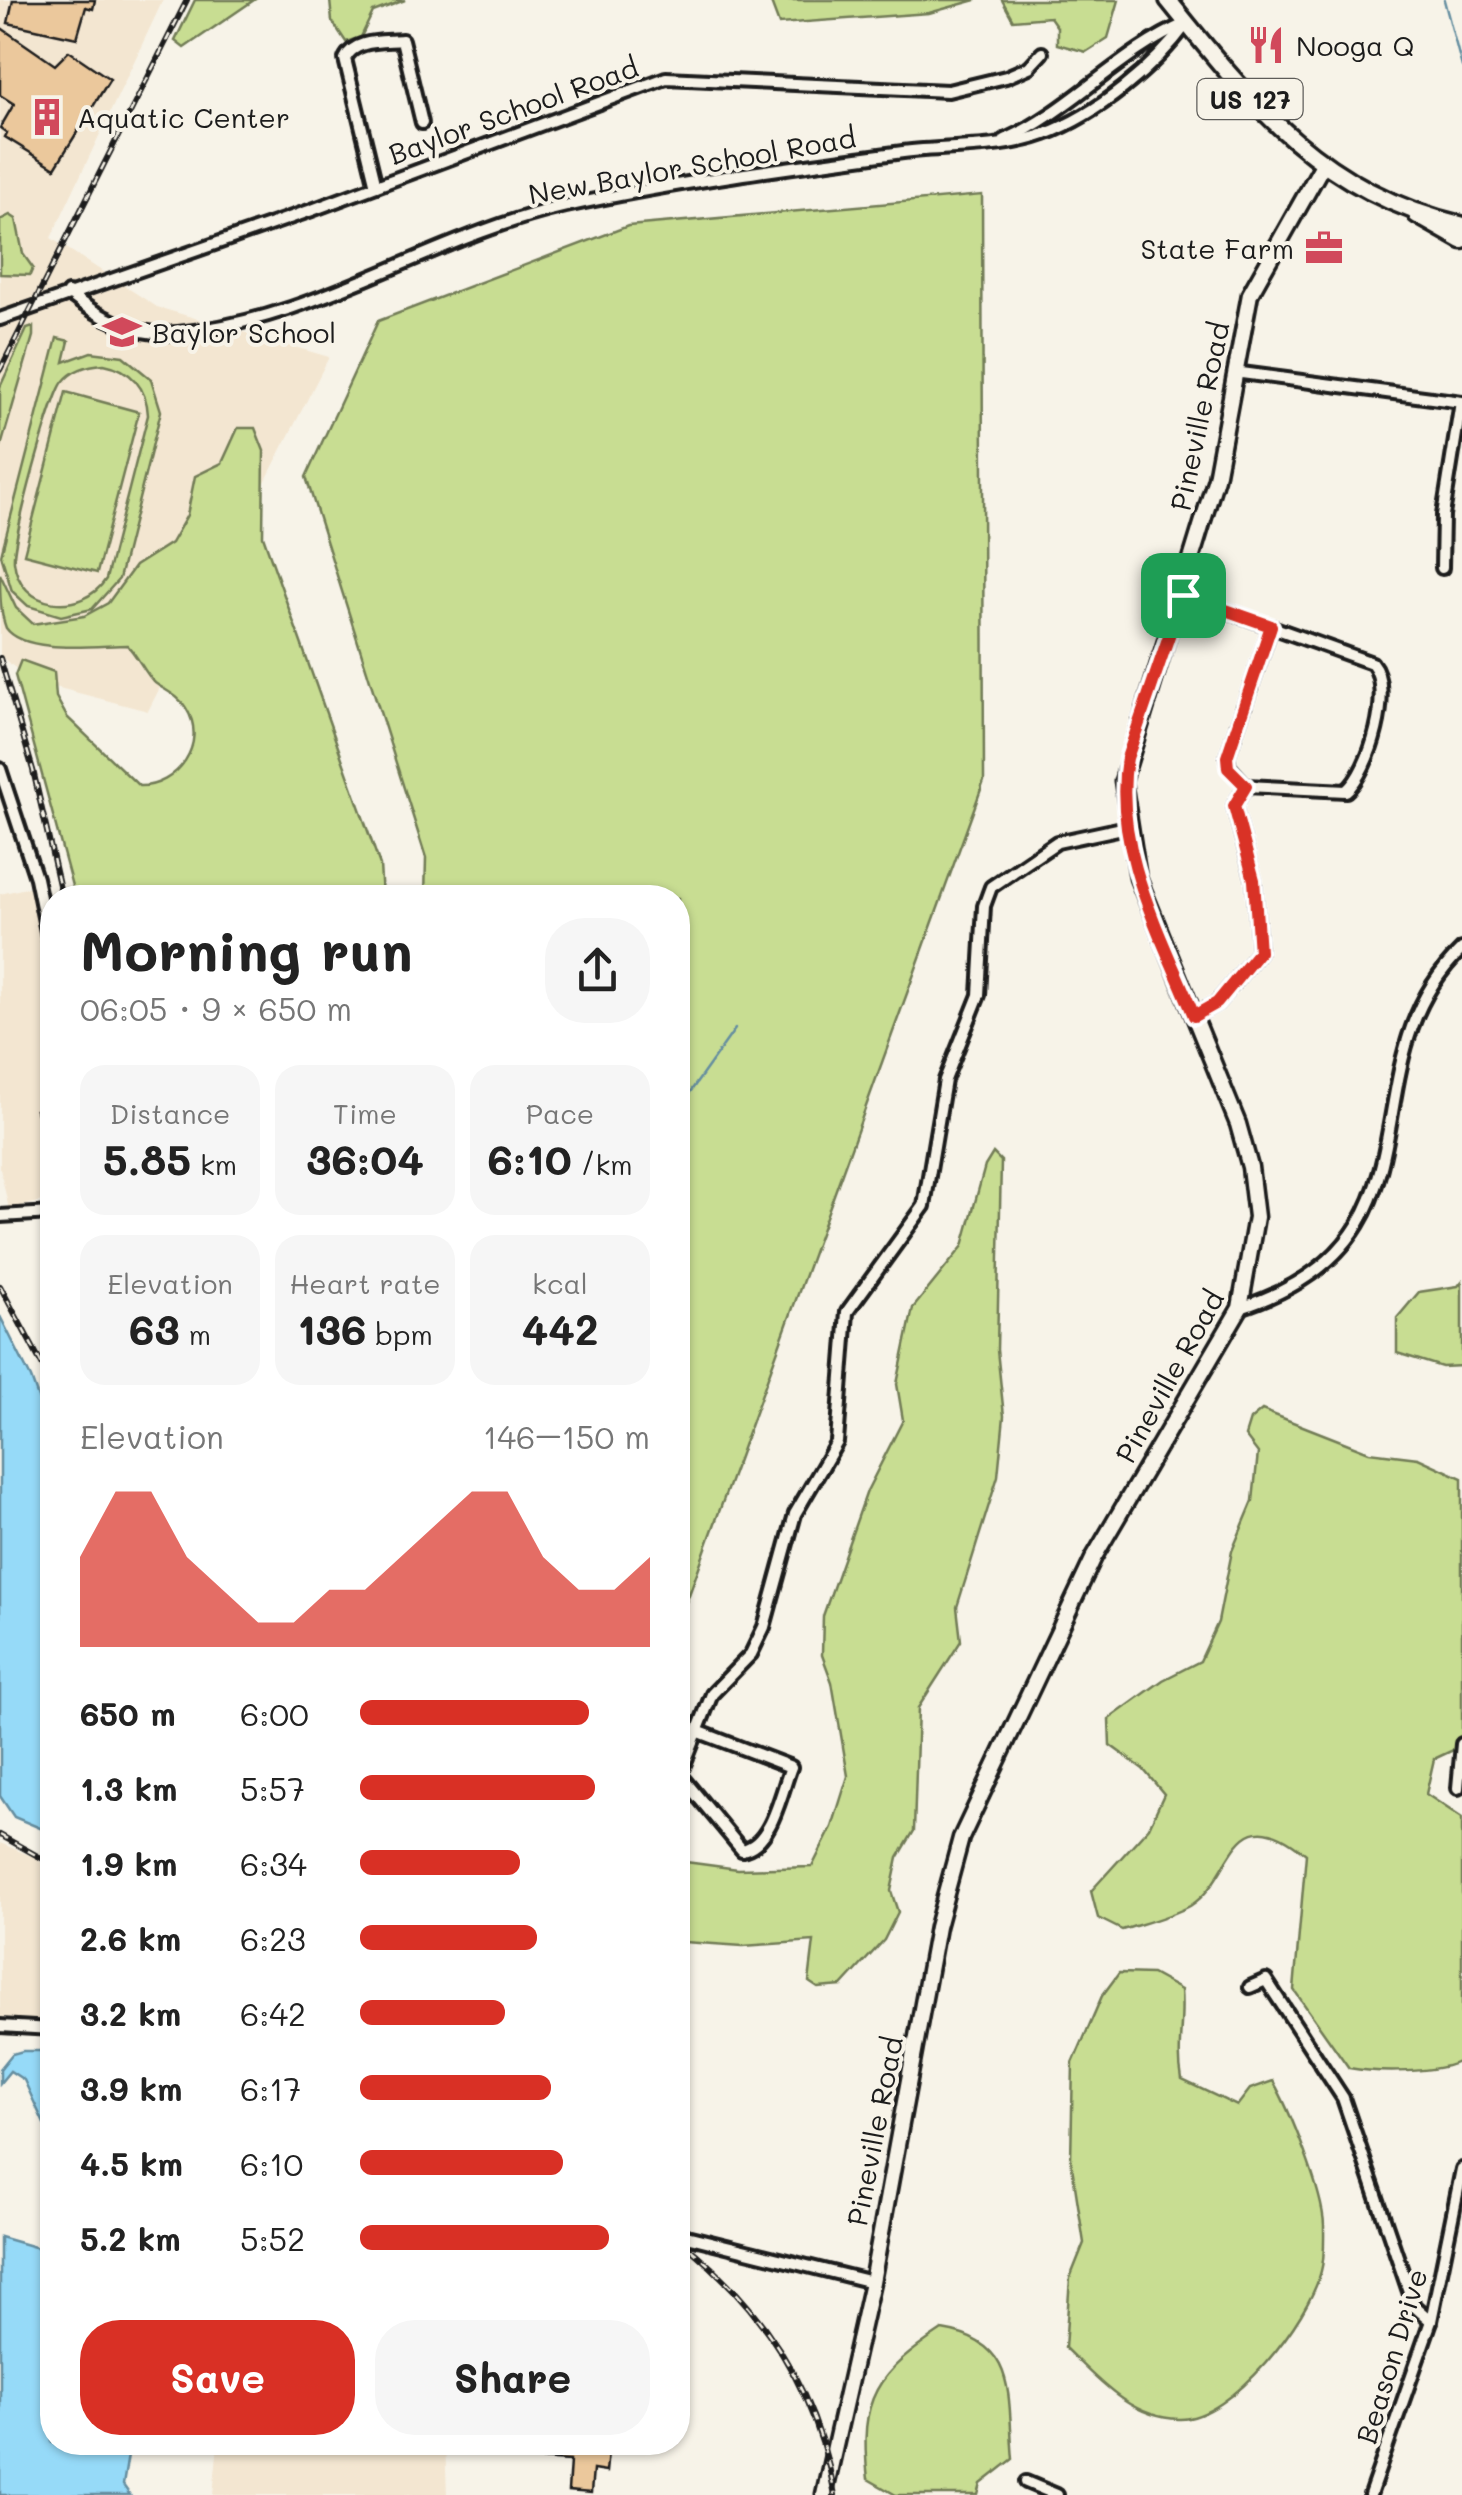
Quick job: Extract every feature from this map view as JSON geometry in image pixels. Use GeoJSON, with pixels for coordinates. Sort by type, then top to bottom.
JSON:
{"type":"FeatureCollection","features":[{"type":"Feature","properties":{"kind":"highway"},"geometry":{"type":"LineString","coordinates":[[1418,214],[1462,228]]}},
{"type":"Feature","properties":{"kind":"main road","name":"US 127"},"geometry":{"type":"LineString","coordinates":[[1168,0],[1269,121],[1322,166],[1359,189],[1418,214]]}},
{"type":"Feature","properties":{"kind":"main road","name":"Pineville Road"},"geometry":{"type":"LineString","coordinates":[[824,2495],[872,2282],[937,1926],[961,1838],[1094,1557],[1240,1308],[1256,1217],[1250,1167],[1138,878],[1127,827],[1123,781],[1216,478],[1250,294],[1322,166]]}},
{"type":"Feature","properties":{"kind":"street","name":"New Baylor School Road"},"geometry":{"type":"LineString","coordinates":[[994,144],[1033,127],[1148,40],[1187,23]]}},
{"type":"Feature","properties":{"kind":"street","name":"New Baylor School Road"},"geometry":{"type":"LineString","coordinates":[[68,293],[106,320],[142,332],[174,334],[226,327],[284,312],[498,225],[562,207],[783,168],[1026,140],[1073,122],[1169,48],[1187,23]]}},
{"type":"Feature","properties":{"kind":"street"},"geometry":{"type":"LineString","coordinates":[[376,186],[345,59],[349,50],[402,40],[422,123]]}},
{"type":"Feature","properties":{"kind":"street","name":"Baylor School Road"},"geometry":{"type":"LineString","coordinates":[[0,319],[666,78],[948,91],[1029,68],[1042,53]]}},
{"type":"Feature","properties":{"kind":"street"},"geometry":{"type":"LineString","coordinates":[[1234,372],[1461,402],[1444,515],[1442,568]]}},
{"type":"Feature","properties":{"kind":"street"},"geometry":{"type":"LineString","coordinates":[[1183,595],[1271,626],[1372,663],[1382,696],[1366,769],[1346,791],[1246,786],[1228,768],[1227,757],[1271,626]]}},
{"type":"Feature","properties":{"kind":"street"},"geometry":{"type":"LineString","coordinates":[[0,769],[40,898]]}},
{"type":"Feature","properties":{"kind":"street"},"geometry":{"type":"LineString","coordinates":[[1194,1016],[1217,1003],[1259,952],[1254,880],[1234,806],[1246,786]]}},
{"type":"Feature","properties":{"kind":"street"},"geometry":{"type":"LineString","coordinates":[[690,1749],[712,1694],[751,1654],[764,1627],[795,1514],[836,1442],[846,1312],[924,1206],[945,1080],[979,995],[984,906],[991,887],[1057,842],[1127,827]]}},
{"type":"Feature","properties":{"kind":"street"},"geometry":{"type":"LineString","coordinates":[[1240,1308],[1273,1297],[1339,1252],[1366,1215],[1382,1174],[1412,1024],[1424,997],[1462,949]]}},
{"type":"Feature","properties":{"kind":"street"},"geometry":{"type":"LineString","coordinates":[[0,1216],[40,1214]]}},
{"type":"Feature","properties":{"kind":"street"},"geometry":{"type":"LineString","coordinates":[[690,1787],[742,1850],[750,1849],[764,1835],[791,1768],[697,1731]]}},
{"type":"Feature","properties":{"kind":"street"},"geometry":{"type":"LineString","coordinates":[[1458,1788],[1462,1744]]}},
{"type":"Feature","properties":{"kind":"street"},"geometry":{"type":"LineString","coordinates":[[1250,1986],[1266,1980],[1343,2098],[1414,2306],[1431,2321]]}},
{"type":"Feature","properties":{"kind":"street"},"geometry":{"type":"LineString","coordinates":[[0,2026],[40,2029]]}},
{"type":"Feature","properties":{"kind":"street","name":"Beason Drive"},"geometry":{"type":"LineString","coordinates":[[1370,2495],[1431,2321],[1462,2169]]}},
{"type":"Feature","properties":{"kind":"street"},"geometry":{"type":"LineString","coordinates":[[690,2237],[872,2282]]}},
{"type":"Feature","properties":{"kind":"street"},"geometry":{"type":"LineString","coordinates":[[1026,2482],[1057,2495]]}},
{"type":"Feature","properties":{"kind":"shaded area","name":"Baylor School"},"geometry":{"type":"Polygon","coordinates":[[[0,0],[163,0],[51,238],[157,307],[329,357],[148,711],[32,681],[0,656],[0,0]]]}},
{"type":"Feature","properties":{"kind":"shaded area"},"geometry":{"type":"Polygon","coordinates":[[[43,884],[40,1202],[9,1209],[0,1169],[0,894],[43,884]]]}},
{"type":"Feature","properties":{"kind":"shaded area"},"geometry":{"type":"Polygon","coordinates":[[[0,1843],[40,1862],[40,2020],[0,2017],[0,1843]]]}},
{"type":"Feature","properties":{"kind":"shaded area"},"geometry":{"type":"Polygon","coordinates":[[[217,2455],[445,2455],[447,2495],[213,2495],[217,2455]]]}},
{"type":"Feature","properties":{"kind":"green space"},"geometry":{"type":"Polygon","coordinates":[[[195,0],[254,0],[184,48],[175,41],[195,0]]]}},
{"type":"Feature","properties":{"kind":"green space"},"geometry":{"type":"Polygon","coordinates":[[[330,0],[405,0],[373,12],[361,37],[346,42],[332,21],[330,0]]]}},
{"type":"Feature","properties":{"kind":"green space"},"geometry":{"type":"Polygon","coordinates":[[[770,0],[976,0],[929,13],[779,24],[770,0]]]}},
{"type":"Feature","properties":{"kind":"green space"},"geometry":{"type":"Polygon","coordinates":[[[1002,0],[1119,0],[1108,38],[1086,52],[1057,44],[1057,27],[1050,17],[1013,20],[1002,0]]]}},
{"type":"Feature","properties":{"kind":"green space"},"geometry":{"type":"Polygon","coordinates":[[[982,195],[984,781],[690,1592],[690,885],[425,885],[426,858],[306,477],[378,321],[628,226],[982,195]]]}},
{"type":"Feature","properties":{"kind":"green space"},"geometry":{"type":"Polygon","coordinates":[[[10,215],[16,219],[23,254],[33,268],[30,275],[0,274],[0,220],[10,215]]]}},
{"type":"Feature","properties":{"kind":"green space"},"geometry":{"type":"Polygon","coordinates":[[[33,327],[0,450],[0,387],[27,329],[33,327]]]}},
{"type":"Feature","properties":{"kind":"green space"},"geometry":{"type":"Polygon","coordinates":[[[57,338],[69,341],[64,362],[91,352],[123,356],[151,379],[161,411],[119,579],[92,609],[61,616],[28,606],[12,591],[1,555],[57,338]],[[87,367],[63,382],[25,500],[15,548],[18,577],[27,590],[52,603],[82,599],[106,579],[148,415],[141,388],[130,375],[114,367],[87,367]]]}},
{"type":"Feature","properties":{"kind":"green space"},"geometry":{"type":"Polygon","coordinates":[[[66,392],[139,412],[97,573],[24,554],[66,392]]]}},
{"type":"Feature","properties":{"kind":"green space"},"geometry":{"type":"Polygon","coordinates":[[[238,428],[255,428],[264,451],[263,536],[380,865],[381,885],[72,885],[15,675],[21,660],[54,672],[56,697],[67,717],[139,786],[165,779],[185,761],[194,736],[192,722],[183,704],[151,679],[127,645],[63,647],[15,636],[4,622],[0,574],[16,608],[33,624],[84,616],[108,603],[135,566],[171,543],[187,515],[195,476],[222,463],[238,428]]]}},
{"type":"Feature","properties":{"kind":"green space"},"geometry":{"type":"Polygon","coordinates":[[[993,1153],[1001,1161],[997,1350],[1004,1416],[998,1476],[957,1607],[961,1641],[918,1708],[914,1831],[898,1858],[891,1891],[898,1912],[884,1940],[842,1986],[818,1988],[809,1982],[814,1941],[743,1946],[690,1942],[690,1863],[738,1869],[812,1867],[832,1827],[848,1776],[832,1682],[822,1655],[823,1616],[867,1491],[903,1420],[897,1384],[913,1308],[963,1246],[985,1166],[993,1153]]]}},
{"type":"Feature","properties":{"kind":"green space"},"geometry":{"type":"Polygon","coordinates":[[[1462,1281],[1462,1366],[1442,1367],[1397,1353],[1397,1318],[1419,1292],[1458,1286],[1462,1281]]]}},
{"type":"Feature","properties":{"kind":"green space"},"geometry":{"type":"Polygon","coordinates":[[[1262,1410],[1369,1452],[1418,1458],[1462,1478],[1462,1746],[1434,1759],[1426,1794],[1462,1818],[1462,2060],[1451,2065],[1407,2071],[1349,2068],[1294,1990],[1306,1854],[1281,1837],[1262,1832],[1248,1835],[1205,1893],[1182,1910],[1122,1930],[1098,1918],[1091,1891],[1149,1827],[1164,1794],[1143,1769],[1110,1745],[1109,1719],[1163,1680],[1200,1661],[1218,1622],[1232,1551],[1253,1501],[1258,1453],[1245,1436],[1250,1420],[1262,1410]]]}},
{"type":"Feature","properties":{"kind":"green space"},"geometry":{"type":"Polygon","coordinates":[[[1119,1973],[1152,1974],[1181,1990],[1182,2080],[1237,2106],[1250,2089],[1273,2081],[1305,2152],[1324,2225],[1321,2271],[1314,2291],[1285,2339],[1244,2385],[1222,2403],[1200,2415],[1179,2419],[1161,2417],[1130,2404],[1102,2384],[1065,2348],[1070,2278],[1084,2243],[1071,2160],[1073,2063],[1102,1996],[1119,1973]]]}},
{"type":"Feature","properties":{"kind":"green space"},"geometry":{"type":"Polygon","coordinates":[[[942,2330],[967,2336],[985,2346],[997,2359],[1008,2394],[1013,2459],[981,2484],[978,2495],[896,2495],[868,2479],[866,2427],[870,2407],[887,2374],[942,2330]]]}},
{"type":"Feature","properties":{"kind":"water"},"geometry":{"type":"Polygon","coordinates":[[[0,1316],[40,1403],[40,1828],[14,1817],[0,1796],[0,1316]]]}},
{"type":"Feature","properties":{"kind":"water"},"geometry":{"type":"Polygon","coordinates":[[[40,2051],[40,2115],[24,2080],[10,2071],[0,2083],[0,2069],[12,2054],[40,2051]]]}},
{"type":"Feature","properties":{"kind":"water"},"geometry":{"type":"Polygon","coordinates":[[[0,2237],[40,2249],[40,2455],[128,2455],[123,2485],[130,2495],[0,2495],[0,2237]]]}},
{"type":"Feature","properties":{"kind":"building"},"geometry":{"type":"Polygon","coordinates":[[[13,0],[95,0],[93,9],[86,7],[77,38],[8,23],[13,0]]]}},
{"type":"Feature","properties":{"kind":"building","name":"Aquatic Center"},"geometry":{"type":"Polygon","coordinates":[[[0,27],[55,65],[69,51],[110,79],[55,168],[5,137],[7,133],[0,128],[14,104],[0,95],[0,27]]]}},
{"type":"Feature","properties":{"kind":"building"},"geometry":{"type":"Polygon","coordinates":[[[608,2455],[606,2472],[593,2470],[591,2493],[568,2491],[570,2461],[524,2458],[608,2455]]]}},
{"type":"Feature","properties":{"kind":"waterway"},"geometry":{"type":"LineString","coordinates":[[1444,0],[1462,67]]}},
{"type":"Feature","properties":{"kind":"waterway"},"geometry":{"type":"LineString","coordinates":[[690,1092],[735,1029]]}},
{"type":"Feature","properties":{"kind":"railway"},"geometry":{"type":"LineString","coordinates":[[0,370],[187,0]]}},
{"type":"Feature","properties":{"kind":"railway"},"geometry":{"type":"LineString","coordinates":[[0,658],[33,770],[59,885]]}},
{"type":"Feature","properties":{"kind":"railway"},"geometry":{"type":"LineString","coordinates":[[0,1286],[40,1361]]}},
{"type":"Feature","properties":{"kind":"railway"},"geometry":{"type":"LineString","coordinates":[[0,1835],[40,1857]]}},
{"type":"Feature","properties":{"kind":"railway"},"geometry":{"type":"LineString","coordinates":[[690,2249],[735,2292],[780,2352],[814,2419],[835,2495]]}},
{"type":"Feature","properties":{"kind":"place","name":"Nooga Q"},"geometry":{"type":"Point","coordinates":[1266,45]}},
{"type":"Feature","properties":{"kind":"place","name":"Aquatic Center"},"geometry":{"type":"Point","coordinates":[47,117]}},
{"type":"Feature","properties":{"kind":"place","name":"State Farm"},"geometry":{"type":"Point","coordinates":[1324,248]}},
{"type":"Feature","properties":{"kind":"place","name":"Baylor School"},"geometry":{"type":"Point","coordinates":[122,332]}},
{"type":"Feature","properties":{"kind":"route"},"geometry":{"type":"LineString","coordinates":[[1183,595],[1271,626],[1227,757],[1228,768],[1246,786],[1234,806],[1254,880],[1259,952],[1217,1003],[1194,1016],[1138,878],[1127,827],[1123,781],[1127,758],[1183,595]]}}]}
